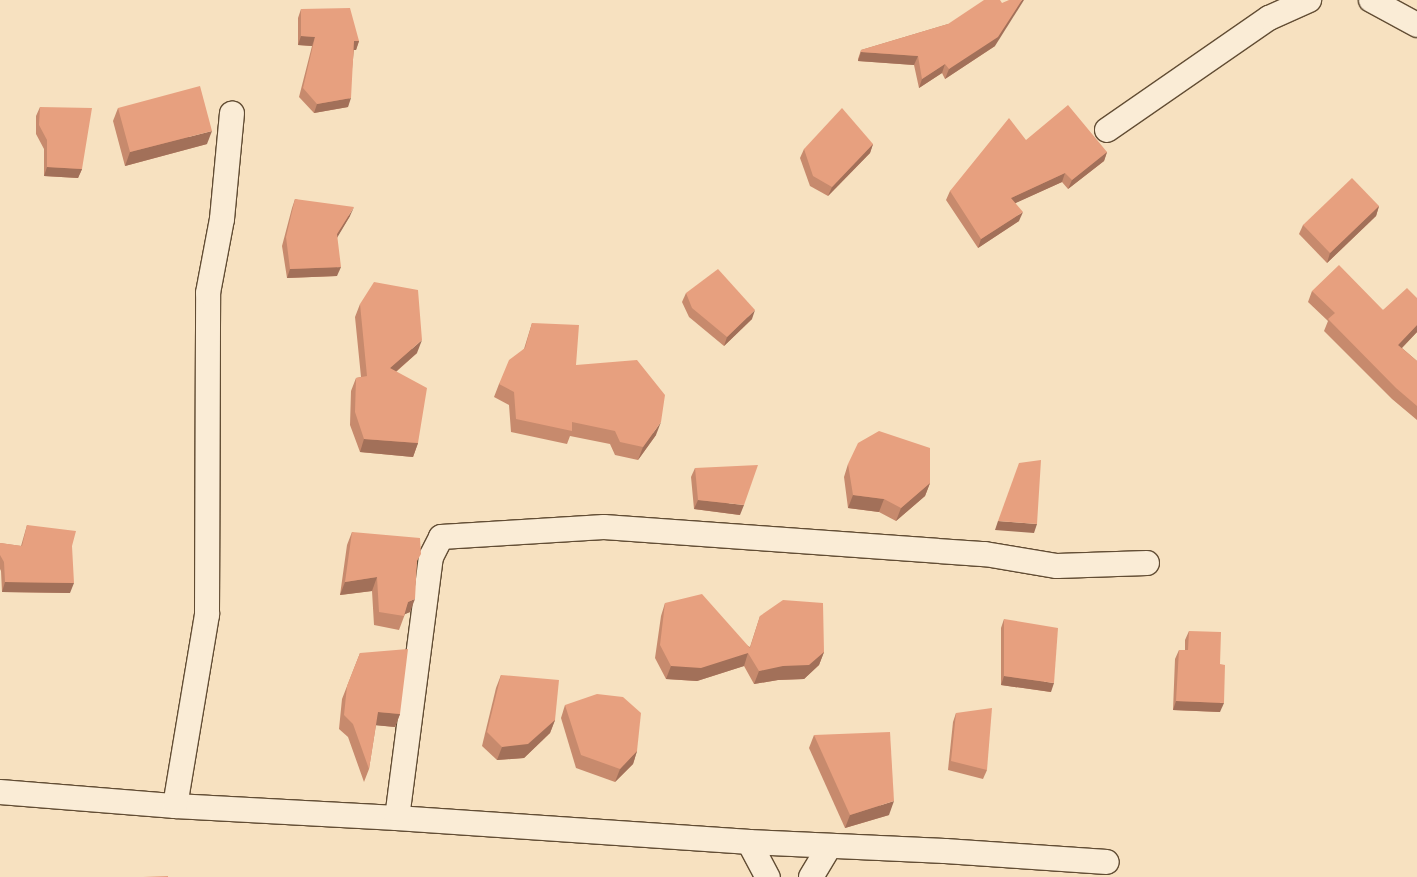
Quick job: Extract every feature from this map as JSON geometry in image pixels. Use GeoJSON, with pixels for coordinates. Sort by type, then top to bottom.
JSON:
{"type":"FeatureCollection","features":[{"type":"Feature","properties":{"kind":"street"},"geometry":{"type":"LineString","coordinates":[[1107,130],[1270,18],[1309,0]]}},
{"type":"Feature","properties":{"kind":"street"},"geometry":{"type":"LineString","coordinates":[[1371,0],[1417,25]]}},
{"type":"Feature","properties":{"kind":"street"},"geometry":{"type":"LineString","coordinates":[[175,806],[207,615],[208,293],[222,219],[232,113]]}},
{"type":"Feature","properties":{"kind":"street"},"geometry":{"type":"LineString","coordinates":[[397,818],[430,557],[440,537],[604,527],[985,554],[1057,566],[1147,563]]}},
{"type":"Feature","properties":{"kind":"street"},"geometry":{"type":"LineString","coordinates":[[0,792],[175,806],[397,818],[829,847],[945,851],[1107,862]]}},
{"type":"Feature","properties":{"kind":"street"},"geometry":{"type":"LineString","coordinates":[[749,842],[768,877]]}},
{"type":"Feature","properties":{"kind":"street"},"geometry":{"type":"LineString","coordinates":[[811,877],[829,847]]}},
{"type":"Feature","properties":{"kind":"building"},"geometry":{"type":"Polygon","coordinates":[[[984,0],[1000,0],[1002,3],[1009,0],[1022,0],[998,37],[949,69],[945,64],[922,79],[918,56],[861,52],[861,50],[948,24],[984,0]]]}},
{"type":"Feature","properties":{"kind":"building"},"geometry":{"type":"Polygon","coordinates":[[[350,8],[359,41],[354,41],[351,98],[317,104],[303,88],[315,37],[301,36],[301,9],[350,8]]]}},
{"type":"Feature","properties":{"kind":"building"},"geometry":{"type":"Polygon","coordinates":[[[200,86],[212,131],[130,152],[118,108],[200,86]]]}},
{"type":"Feature","properties":{"kind":"building"},"geometry":{"type":"Polygon","coordinates":[[[1068,105],[1107,152],[1072,180],[1065,173],[1011,198],[1023,212],[981,239],[950,191],[1009,118],[1026,140],[1068,105]]]}},
{"type":"Feature","properties":{"kind":"building"},"geometry":{"type":"Polygon","coordinates":[[[40,107],[92,108],[82,169],[47,167],[47,140],[39,125],[40,107]]]}},
{"type":"Feature","properties":{"kind":"building"},"geometry":{"type":"Polygon","coordinates":[[[842,108],[873,144],[832,187],[813,176],[804,149],[842,108]]]}},
{"type":"Feature","properties":{"kind":"building"},"geometry":{"type":"Polygon","coordinates":[[[1352,178],[1379,206],[1330,253],[1303,225],[1352,178]]]}},
{"type":"Feature","properties":{"kind":"building"},"geometry":{"type":"Polygon","coordinates":[[[295,199],[354,207],[337,234],[341,267],[290,269],[286,237],[295,199]]]}},
{"type":"Feature","properties":{"kind":"building"},"geometry":{"type":"Polygon","coordinates":[[[1339,265],[1383,310],[1407,288],[1417,298],[1417,325],[1398,345],[1417,361],[1417,406],[1396,388],[1328,319],[1335,313],[1312,291],[1339,265]]]}},
{"type":"Feature","properties":{"kind":"building"},"geometry":{"type":"Polygon","coordinates":[[[718,269],[755,310],[727,337],[692,308],[686,293],[718,269]]]}},
{"type":"Feature","properties":{"kind":"building"},"geometry":{"type":"Polygon","coordinates":[[[374,282],[418,290],[422,340],[390,368],[427,388],[418,443],[364,439],[355,412],[356,378],[367,376],[360,304],[374,282]]]}},
{"type":"Feature","properties":{"kind":"building"},"geometry":{"type":"Polygon","coordinates":[[[532,323],[579,325],[576,365],[637,360],[665,395],[661,422],[643,447],[620,442],[615,431],[572,422],[572,431],[516,419],[514,392],[499,384],[509,360],[525,348],[532,323]]]}},
{"type":"Feature","properties":{"kind":"building"},"geometry":{"type":"Polygon","coordinates":[[[879,431],[930,448],[930,483],[901,508],[884,499],[853,495],[848,464],[858,443],[879,431]]]}},
{"type":"Feature","properties":{"kind":"building"},"geometry":{"type":"Polygon","coordinates":[[[1041,460],[1037,524],[998,521],[1019,463],[1041,460]]]}},
{"type":"Feature","properties":{"kind":"building"},"geometry":{"type":"Polygon","coordinates":[[[758,465],[744,505],[698,500],[695,468],[758,465]]]}},
{"type":"Feature","properties":{"kind":"building"},"geometry":{"type":"Polygon","coordinates":[[[27,525],[76,531],[72,546],[74,583],[5,582],[4,562],[0,555],[0,543],[22,546],[27,525]]]}},
{"type":"Feature","properties":{"kind":"building"},"geometry":{"type":"Polygon","coordinates":[[[352,532],[420,538],[421,554],[417,561],[415,599],[408,602],[404,616],[379,612],[377,577],[345,582],[352,532]]]}},
{"type":"Feature","properties":{"kind":"building"},"geometry":{"type":"Polygon","coordinates":[[[702,594],[750,648],[760,616],[783,600],[823,603],[824,652],[809,665],[783,666],[759,671],[748,653],[701,668],[671,666],[660,645],[665,603],[702,594]]]}},
{"type":"Feature","properties":{"kind":"building"},"geometry":{"type":"Polygon","coordinates":[[[1004,619],[1058,628],[1054,683],[1004,676],[1004,619]]]}},
{"type":"Feature","properties":{"kind":"building"},"geometry":{"type":"Polygon","coordinates":[[[1189,631],[1221,632],[1220,664],[1225,665],[1224,703],[1176,701],[1179,650],[1188,650],[1189,631]]]}},
{"type":"Feature","properties":{"kind":"building"},"geometry":{"type":"Polygon","coordinates":[[[408,649],[400,714],[378,712],[369,769],[353,724],[344,715],[347,686],[360,653],[408,649]]]}},
{"type":"Feature","properties":{"kind":"building"},"geometry":{"type":"Polygon","coordinates":[[[501,675],[559,680],[555,720],[528,744],[502,747],[487,732],[501,675]]]}},
{"type":"Feature","properties":{"kind":"building"},"geometry":{"type":"Polygon","coordinates":[[[597,694],[623,697],[641,713],[637,751],[620,769],[581,755],[565,705],[597,694]]]}},
{"type":"Feature","properties":{"kind":"building"},"geometry":{"type":"Polygon","coordinates":[[[992,708],[987,770],[951,761],[956,713],[992,708]]]}},
{"type":"Feature","properties":{"kind":"building"},"geometry":{"type":"Polygon","coordinates":[[[890,732],[894,801],[850,815],[814,735],[890,732]]]}}]}
